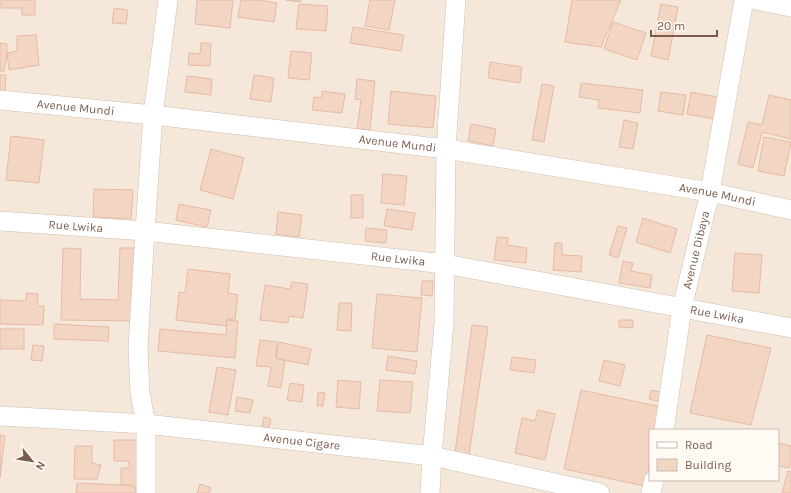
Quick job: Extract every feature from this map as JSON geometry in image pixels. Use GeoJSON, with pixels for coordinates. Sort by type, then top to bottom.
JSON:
{"type":"FeatureCollection","features":[{"type":"Feature","properties":{"kind":"street"},"geometry":{"type":"LineString","coordinates":[[146,493],[146,424],[140,393],[138,347],[153,115],[168,0]]}},
{"type":"Feature","properties":{"kind":"street"},"geometry":{"type":"LineString","coordinates":[[430,493],[444,323],[446,149],[456,0]]}},
{"type":"Feature","properties":{"kind":"street","name":"Avenue Dibaya"},"geometry":{"type":"LineString","coordinates":[[664,429],[682,308],[710,192],[744,0]]}},
{"type":"Feature","properties":{"kind":"street"},"geometry":{"type":"LineString","coordinates":[[756,0],[791,7]]}},
{"type":"Feature","properties":{"kind":"street","name":"Avenue Mundi"},"geometry":{"type":"LineString","coordinates":[[0,100],[153,115],[446,149],[710,192],[791,210]]}},
{"type":"Feature","properties":{"kind":"street","name":"Rue Lwika"},"geometry":{"type":"LineString","coordinates":[[0,221],[145,231],[445,264],[791,328]]}},
{"type":"Feature","properties":{"kind":"street","name":"Avenue Cigare"},"geometry":{"type":"LineString","coordinates":[[0,416],[146,424],[432,456],[600,493]]}},
{"type":"Feature","properties":{"kind":"street"},"geometry":{"type":"LineString","coordinates":[[652,493],[654,481]]}},
{"type":"Feature","properties":{"kind":"shaded area"},"geometry":{"type":"Polygon","coordinates":[[[0,0],[791,0],[791,493],[0,493],[0,0]]]}},
{"type":"Feature","properties":{"kind":"building"},"geometry":{"type":"Polygon","coordinates":[[[1,0],[35,0],[35,15],[22,15],[22,8],[1,8],[1,0]]]}},
{"type":"Feature","properties":{"kind":"building"},"geometry":{"type":"Polygon","coordinates":[[[197,0],[233,0],[230,28],[195,24],[197,0]]]}},
{"type":"Feature","properties":{"kind":"building"},"geometry":{"type":"Polygon","coordinates":[[[241,0],[260,0],[277,3],[274,22],[238,17],[241,0]]]}},
{"type":"Feature","properties":{"kind":"building"},"geometry":{"type":"Polygon","coordinates":[[[286,0],[301,0],[300,2],[286,0]]]}},
{"type":"Feature","properties":{"kind":"building"},"geometry":{"type":"Polygon","coordinates":[[[370,0],[395,0],[389,30],[365,26],[370,0]]]}},
{"type":"Feature","properties":{"kind":"building"},"geometry":{"type":"Polygon","coordinates":[[[572,0],[621,0],[601,47],[565,42],[572,0]]]}},
{"type":"Feature","properties":{"kind":"building"},"geometry":{"type":"Polygon","coordinates":[[[299,4],[328,6],[326,31],[296,29],[299,4]]]}},
{"type":"Feature","properties":{"kind":"building"},"geometry":{"type":"Polygon","coordinates":[[[661,4],[678,7],[668,60],[651,56],[661,4]]]}},
{"type":"Feature","properties":{"kind":"building"},"geometry":{"type":"Polygon","coordinates":[[[114,8],[128,10],[126,24],[112,23],[114,8]]]}},
{"type":"Feature","properties":{"kind":"building"},"geometry":{"type":"Polygon","coordinates":[[[613,22],[646,33],[637,60],[604,49],[613,22]]]}},
{"type":"Feature","properties":{"kind":"building"},"geometry":{"type":"Polygon","coordinates":[[[353,27],[404,35],[401,51],[350,43],[353,27]]]}},
{"type":"Feature","properties":{"kind":"building"},"geometry":{"type":"Polygon","coordinates":[[[36,35],[39,65],[9,70],[7,53],[17,51],[17,36],[36,35]]]}},
{"type":"Feature","properties":{"kind":"building"},"geometry":{"type":"Polygon","coordinates":[[[0,43],[7,44],[4,71],[0,71],[0,43]]]}},
{"type":"Feature","properties":{"kind":"building"},"geometry":{"type":"Polygon","coordinates":[[[201,43],[211,43],[210,66],[188,65],[189,53],[200,54],[201,43]]]}},
{"type":"Feature","properties":{"kind":"building"},"geometry":{"type":"Polygon","coordinates":[[[291,51],[312,53],[309,80],[288,78],[291,51]]]}},
{"type":"Feature","properties":{"kind":"building"},"geometry":{"type":"Polygon","coordinates":[[[490,62],[522,67],[520,83],[488,78],[490,62]]]}},
{"type":"Feature","properties":{"kind":"building"},"geometry":{"type":"Polygon","coordinates":[[[0,75],[6,75],[5,91],[0,91],[0,75]]]}},
{"type":"Feature","properties":{"kind":"building"},"geometry":{"type":"Polygon","coordinates":[[[254,75],[274,78],[271,102],[250,99],[254,75]]]}},
{"type":"Feature","properties":{"kind":"building"},"geometry":{"type":"Polygon","coordinates":[[[187,76],[212,79],[211,95],[185,92],[187,76]]]}},
{"type":"Feature","properties":{"kind":"building"},"geometry":{"type":"Polygon","coordinates":[[[357,79],[375,81],[370,130],[357,129],[361,100],[355,99],[357,79]]]}},
{"type":"Feature","properties":{"kind":"building"},"geometry":{"type":"Polygon","coordinates":[[[581,83],[643,90],[640,113],[598,108],[599,100],[579,97],[581,83]]]}},
{"type":"Feature","properties":{"kind":"building"},"geometry":{"type":"Polygon","coordinates":[[[542,84],[554,86],[544,142],[532,140],[542,84]]]}},
{"type":"Feature","properties":{"kind":"building"},"geometry":{"type":"Polygon","coordinates":[[[322,91],[345,94],[342,113],[312,110],[314,97],[322,98],[322,91]]]}},
{"type":"Feature","properties":{"kind":"building"},"geometry":{"type":"Polygon","coordinates":[[[391,91],[436,96],[433,128],[388,124],[391,91]]]}},
{"type":"Feature","properties":{"kind":"building"},"geometry":{"type":"Polygon","coordinates":[[[661,92],[686,95],[683,115],[658,111],[661,92]]]}},
{"type":"Feature","properties":{"kind":"building"},"geometry":{"type":"Polygon","coordinates":[[[691,92],[723,98],[719,120],[687,114],[691,92]]]}},
{"type":"Feature","properties":{"kind":"building"},"geometry":{"type":"Polygon","coordinates":[[[769,95],[791,100],[791,139],[762,132],[753,168],[738,164],[748,122],[762,125],[769,95]]]}},
{"type":"Feature","properties":{"kind":"building"},"geometry":{"type":"Polygon","coordinates":[[[624,120],[638,123],[633,149],[619,147],[624,120]]]}},
{"type":"Feature","properties":{"kind":"building"},"geometry":{"type":"Polygon","coordinates":[[[471,124],[496,129],[493,146],[468,141],[471,124]]]}},
{"type":"Feature","properties":{"kind":"building"},"geometry":{"type":"Polygon","coordinates":[[[11,136],[44,140],[39,183],[6,180],[11,136]]]}},
{"type":"Feature","properties":{"kind":"building"},"geometry":{"type":"Polygon","coordinates":[[[764,137],[791,142],[784,176],[758,171],[764,137]]]}},
{"type":"Feature","properties":{"kind":"building"},"geometry":{"type":"Polygon","coordinates":[[[211,149],[244,158],[233,199],[200,190],[211,149]]]}},
{"type":"Feature","properties":{"kind":"building"},"geometry":{"type":"Polygon","coordinates":[[[383,174],[407,176],[404,205],[381,203],[383,174]]]}},
{"type":"Feature","properties":{"kind":"building"},"geometry":{"type":"Polygon","coordinates":[[[94,189],[133,190],[131,219],[93,217],[94,189]]]}},
{"type":"Feature","properties":{"kind":"building"},"geometry":{"type":"Polygon","coordinates":[[[351,195],[363,195],[363,218],[351,218],[351,195]]]}},
{"type":"Feature","properties":{"kind":"building"},"geometry":{"type":"Polygon","coordinates":[[[179,204],[211,210],[207,227],[176,220],[179,204]]]}},
{"type":"Feature","properties":{"kind":"building"},"geometry":{"type":"Polygon","coordinates":[[[387,209],[415,213],[412,230],[384,226],[387,209]]]}},
{"type":"Feature","properties":{"kind":"building"},"geometry":{"type":"Polygon","coordinates":[[[278,212],[302,215],[299,237],[276,234],[278,212]]]}},
{"type":"Feature","properties":{"kind":"building"},"geometry":{"type":"Polygon","coordinates":[[[643,218],[677,229],[670,253],[636,242],[643,218]]]}},
{"type":"Feature","properties":{"kind":"building"},"geometry":{"type":"Polygon","coordinates":[[[618,226],[627,228],[618,258],[609,255],[618,226]]]}},
{"type":"Feature","properties":{"kind":"building"},"geometry":{"type":"Polygon","coordinates":[[[366,228],[387,230],[386,243],[365,241],[366,228]]]}},
{"type":"Feature","properties":{"kind":"building"},"geometry":{"type":"Polygon","coordinates":[[[497,237],[508,238],[507,245],[527,248],[526,263],[494,260],[497,237]]]}},
{"type":"Feature","properties":{"kind":"building"},"geometry":{"type":"Polygon","coordinates":[[[555,243],[562,243],[562,255],[582,256],[581,272],[553,270],[555,243]]]}},
{"type":"Feature","properties":{"kind":"building"},"geometry":{"type":"Polygon","coordinates":[[[63,248],[81,249],[80,299],[118,300],[120,248],[138,248],[136,321],[61,320],[63,248]]]}},
{"type":"Feature","properties":{"kind":"building"},"geometry":{"type":"Polygon","coordinates":[[[735,253],[762,255],[759,293],[732,291],[735,253]]]}},
{"type":"Feature","properties":{"kind":"building"},"geometry":{"type":"Polygon","coordinates":[[[623,261],[633,263],[631,271],[652,275],[650,288],[619,283],[623,261]]]}},
{"type":"Feature","properties":{"kind":"building"},"geometry":{"type":"Polygon","coordinates":[[[188,269],[230,274],[228,293],[238,295],[235,320],[227,319],[226,326],[176,320],[179,292],[185,293],[188,269]]]}},
{"type":"Feature","properties":{"kind":"building"},"geometry":{"type":"Polygon","coordinates":[[[422,281],[433,281],[432,296],[421,295],[422,281]]]}},
{"type":"Feature","properties":{"kind":"building"},"geometry":{"type":"Polygon","coordinates":[[[292,282],[308,284],[303,318],[289,316],[288,323],[260,320],[265,285],[290,289],[292,282]]]}},
{"type":"Feature","properties":{"kind":"building"},"geometry":{"type":"Polygon","coordinates":[[[26,293],[38,294],[37,306],[44,306],[43,325],[0,324],[0,300],[26,301],[26,293]]]}},
{"type":"Feature","properties":{"kind":"building"},"geometry":{"type":"Polygon","coordinates":[[[377,294],[422,298],[417,352],[372,348],[377,294]]]}},
{"type":"Feature","properties":{"kind":"building"},"geometry":{"type":"Polygon","coordinates":[[[339,303],[352,303],[351,331],[337,330],[339,303]]]}},
{"type":"Feature","properties":{"kind":"building"},"geometry":{"type":"Polygon","coordinates":[[[227,320],[238,321],[235,358],[158,351],[160,329],[226,335],[227,320]]]}},
{"type":"Feature","properties":{"kind":"building"},"geometry":{"type":"Polygon","coordinates":[[[619,320],[633,320],[633,328],[619,327],[619,320]]]}},
{"type":"Feature","properties":{"kind":"building"},"geometry":{"type":"Polygon","coordinates":[[[54,324],[109,327],[108,341],[54,339],[54,324]]]}},
{"type":"Feature","properties":{"kind":"building"},"geometry":{"type":"Polygon","coordinates":[[[472,325],[488,327],[469,455],[455,453],[472,325]]]}},
{"type":"Feature","properties":{"kind":"building"},"geometry":{"type":"Polygon","coordinates":[[[0,329],[24,329],[24,349],[0,349],[0,329]]]}},
{"type":"Feature","properties":{"kind":"building"},"geometry":{"type":"Polygon","coordinates":[[[707,335],[771,348],[751,425],[690,413],[707,335]]]}},
{"type":"Feature","properties":{"kind":"building"},"geometry":{"type":"Polygon","coordinates":[[[260,340],[277,342],[276,358],[285,361],[281,388],[268,386],[271,367],[256,366],[260,340]]]}},
{"type":"Feature","properties":{"kind":"building"},"geometry":{"type":"Polygon","coordinates":[[[279,342],[311,349],[308,365],[276,358],[279,342]]]}},
{"type":"Feature","properties":{"kind":"building"},"geometry":{"type":"Polygon","coordinates":[[[33,345],[44,346],[42,361],[31,360],[33,345]]]}},
{"type":"Feature","properties":{"kind":"building"},"geometry":{"type":"Polygon","coordinates":[[[388,356],[417,361],[415,374],[386,370],[388,356]]]}},
{"type":"Feature","properties":{"kind":"building"},"geometry":{"type":"Polygon","coordinates":[[[512,357],[536,360],[534,373],[510,370],[512,357]]]}},
{"type":"Feature","properties":{"kind":"building"},"geometry":{"type":"Polygon","coordinates":[[[604,360],[625,365],[620,386],[599,381],[604,360]]]}},
{"type":"Feature","properties":{"kind":"building"},"geometry":{"type":"Polygon","coordinates":[[[217,367],[236,370],[228,415],[209,412],[217,367]]]}},
{"type":"Feature","properties":{"kind":"building"},"geometry":{"type":"Polygon","coordinates":[[[338,380],[361,382],[359,409],[336,407],[338,380]]]}},
{"type":"Feature","properties":{"kind":"building"},"geometry":{"type":"Polygon","coordinates":[[[380,380],[413,382],[410,413],[377,411],[380,380]]]}},
{"type":"Feature","properties":{"kind":"building"},"geometry":{"type":"Polygon","coordinates":[[[290,383],[304,385],[302,402],[287,400],[290,383]]]}},
{"type":"Feature","properties":{"kind":"building"},"geometry":{"type":"Polygon","coordinates":[[[581,390],[662,407],[657,429],[649,429],[649,468],[645,486],[564,469],[581,390]]]}},
{"type":"Feature","properties":{"kind":"building"},"geometry":{"type":"Polygon","coordinates":[[[651,390],[664,393],[661,402],[649,399],[651,390]]]}},
{"type":"Feature","properties":{"kind":"building"},"geometry":{"type":"Polygon","coordinates":[[[318,392],[325,393],[323,406],[317,406],[318,392]]]}},
{"type":"Feature","properties":{"kind":"building"},"geometry":{"type":"Polygon","coordinates":[[[237,397],[253,400],[250,413],[235,411],[237,397]]]}},
{"type":"Feature","properties":{"kind":"building"},"geometry":{"type":"Polygon","coordinates":[[[538,410],[555,414],[545,460],[515,453],[522,418],[535,421],[538,410]]]}},
{"type":"Feature","properties":{"kind":"building"},"geometry":{"type":"Polygon","coordinates":[[[264,417],[271,419],[269,428],[262,427],[264,417]]]}},
{"type":"Feature","properties":{"kind":"building"},"geometry":{"type":"Polygon","coordinates":[[[0,435],[5,436],[0,478],[0,435]]]}},
{"type":"Feature","properties":{"kind":"building"},"geometry":{"type":"Polygon","coordinates":[[[114,440],[143,440],[143,485],[121,485],[121,468],[130,468],[128,461],[114,461],[114,440]]]}},
{"type":"Feature","properties":{"kind":"building"},"geometry":{"type":"Polygon","coordinates":[[[779,443],[791,446],[791,461],[789,468],[779,466],[779,443]]]}},
{"type":"Feature","properties":{"kind":"building"},"geometry":{"type":"Polygon","coordinates":[[[75,446],[92,446],[92,463],[101,465],[97,479],[74,479],[75,446]]]}},
{"type":"Feature","properties":{"kind":"building"},"geometry":{"type":"Polygon","coordinates":[[[788,471],[791,472],[791,493],[782,493],[788,471]]]}},
{"type":"Feature","properties":{"kind":"building"},"geometry":{"type":"Polygon","coordinates":[[[77,483],[136,487],[135,493],[76,493],[77,483]]]}},
{"type":"Feature","properties":{"kind":"building"},"geometry":{"type":"Polygon","coordinates":[[[200,484],[211,488],[209,493],[197,493],[200,484]]]}}]}
